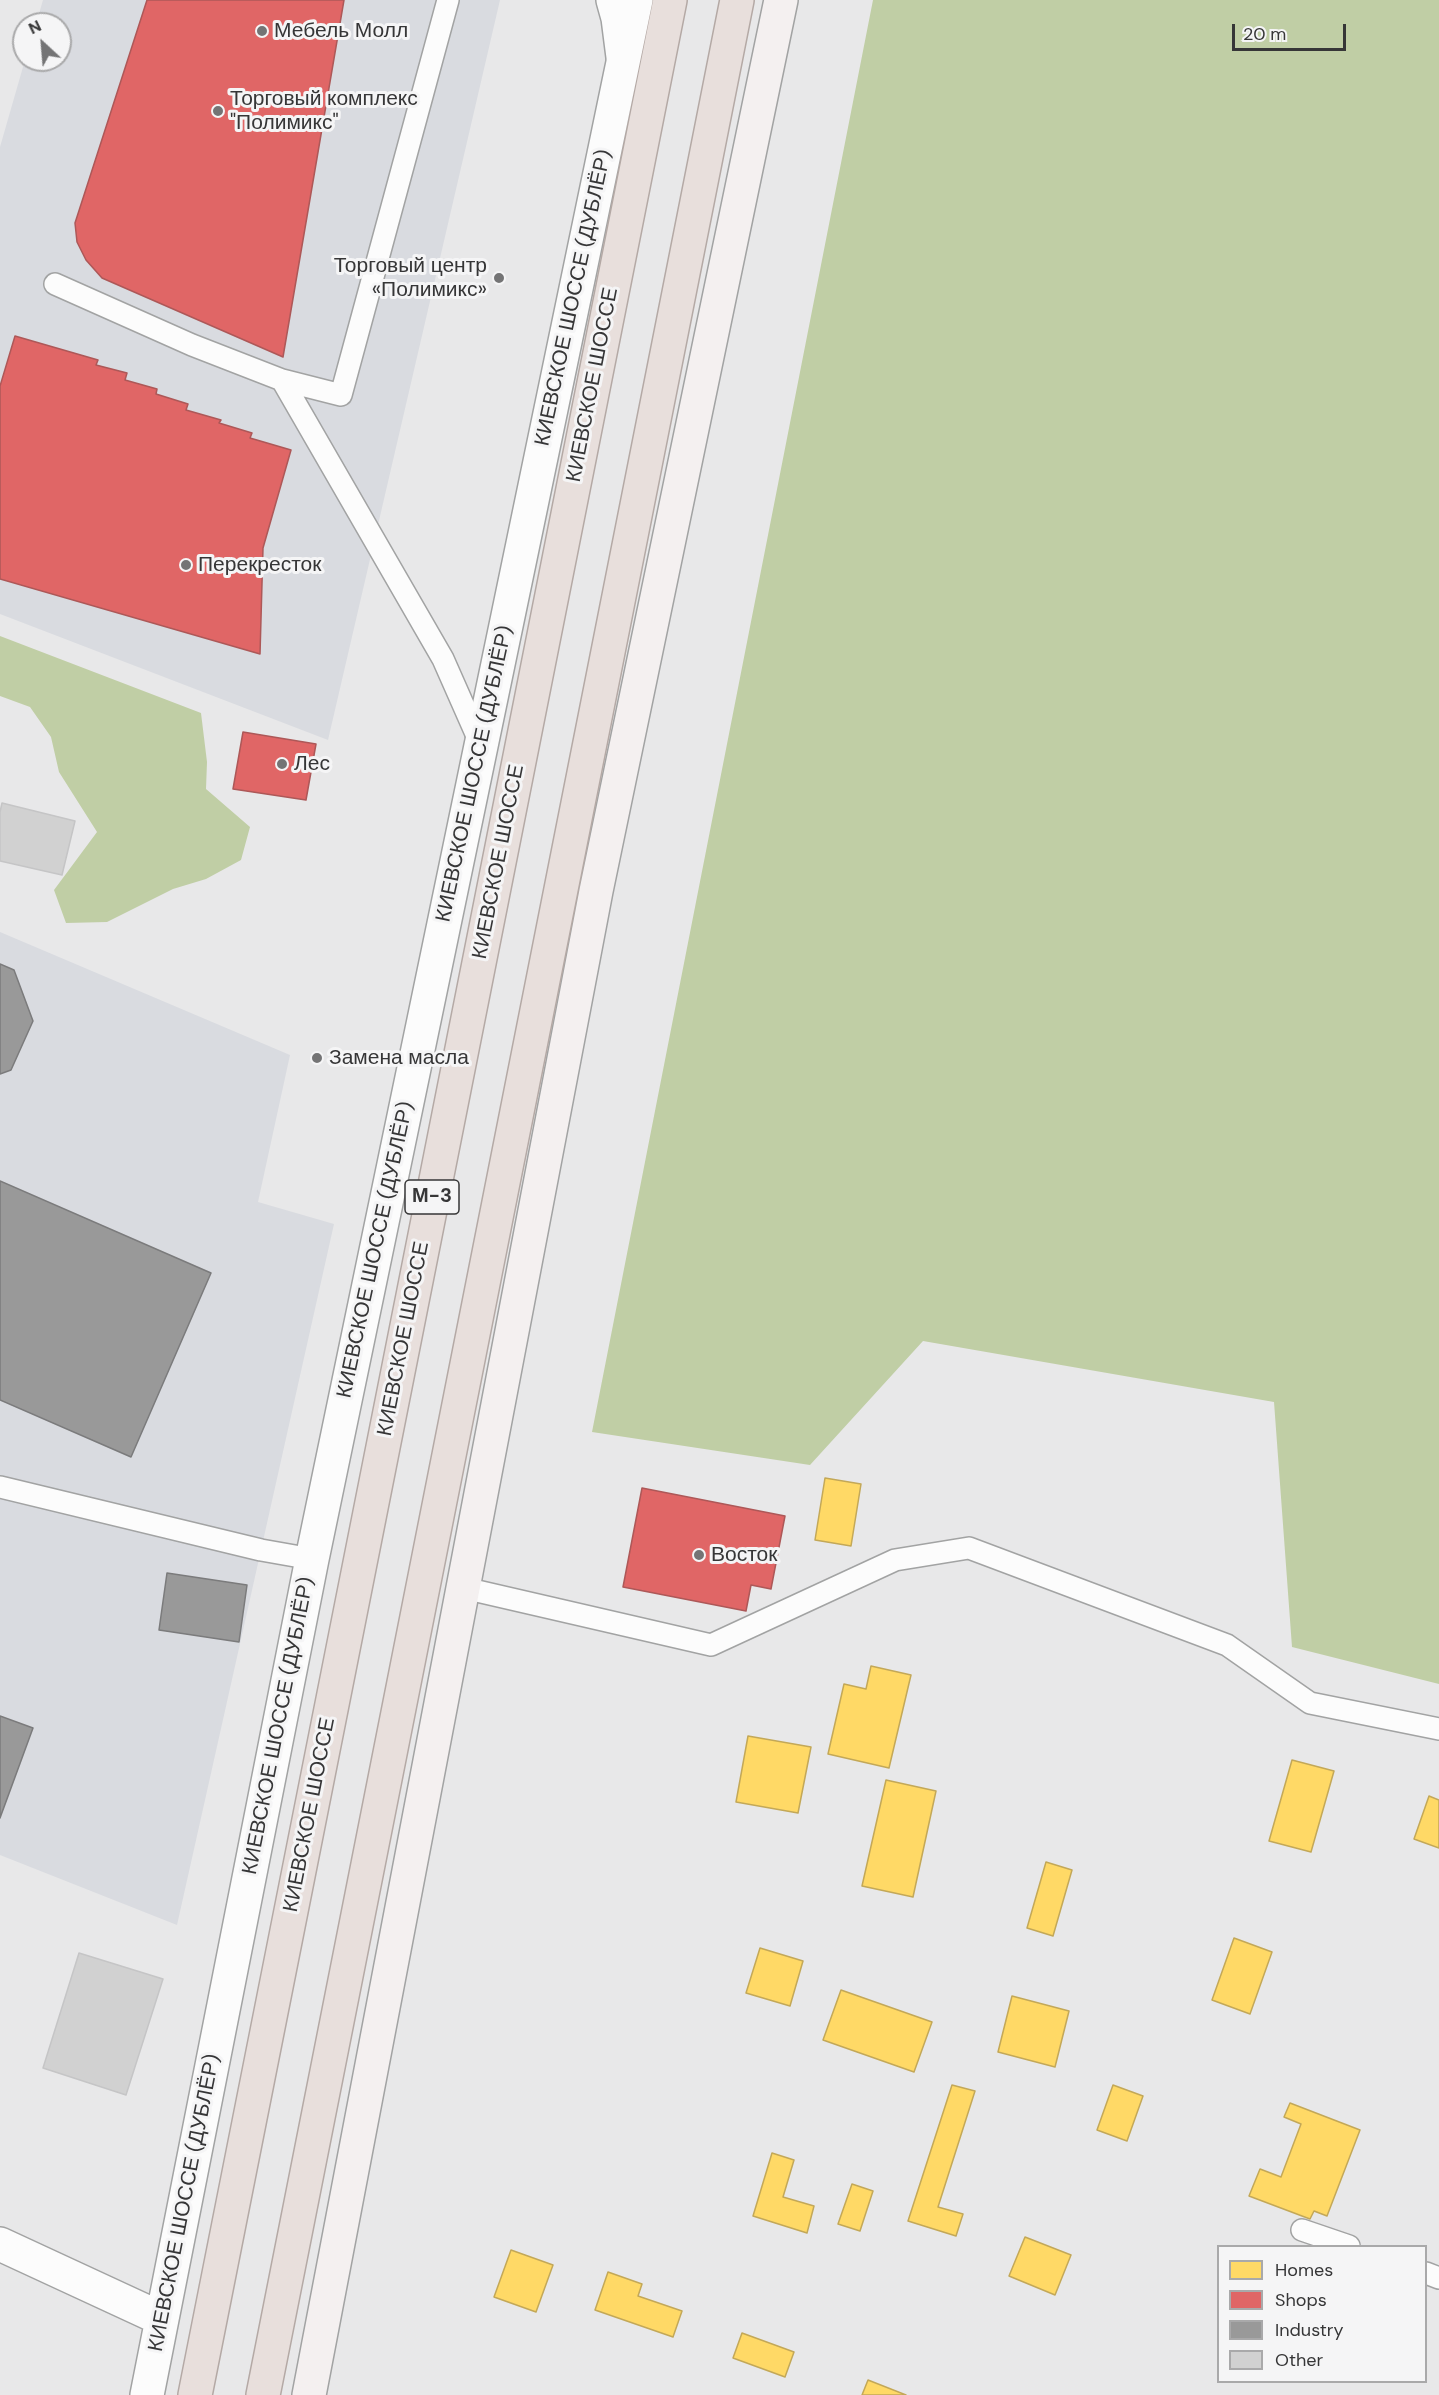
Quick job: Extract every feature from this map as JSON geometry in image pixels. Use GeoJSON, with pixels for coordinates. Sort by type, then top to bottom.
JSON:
{"type":"FeatureCollection","features":[{"type":"Feature","properties":{"kind":"highway","name":"КИЕВСКОЕ ШОССЕ"},"geometry":{"type":"LineString","coordinates":[[195,2395],[670,0]]}},
{"type":"Feature","properties":{"kind":"highway"},"geometry":{"type":"LineString","coordinates":[[263,2395],[737,0]]}},
{"type":"Feature","properties":{"kind":"main road"},"geometry":{"type":"LineString","coordinates":[[312,2394],[596,891],[781,0]]}},
{"type":"Feature","properties":{"kind":"street"},"geometry":{"type":"LineString","coordinates":[[613,0],[624,59]]}},
{"type":"Feature","properties":{"kind":"street","name":"КИЕВСКОЕ ШОССЕ (ДУБЛЁР)"},"geometry":{"type":"LineString","coordinates":[[147,2395],[312,1559],[636,0]]}},
{"type":"Feature","properties":{"kind":"street"},"geometry":{"type":"LineString","coordinates":[[0,2244],[162,2319]]}},
{"type":"Feature","properties":{"kind":"lane"},"geometry":{"type":"LineString","coordinates":[[54,284],[192,345],[282,380],[342,395],[448,0]]}},
{"type":"Feature","properties":{"kind":"lane"},"geometry":{"type":"LineString","coordinates":[[282,380],[443,659],[481,746]]}},
{"type":"Feature","properties":{"kind":"lane"},"geometry":{"type":"LineString","coordinates":[[0,1487],[261,1550],[312,1559]]}},
{"type":"Feature","properties":{"kind":"lane"},"geometry":{"type":"LineString","coordinates":[[464,1588],[711,1645],[895,1560],[969,1548],[1227,1646],[1310,1702],[1439,1729]]}},
{"type":"Feature","properties":{"kind":"lane"},"geometry":{"type":"LineString","coordinates":[[1302,2230],[1343,2245]]}},
{"type":"Feature","properties":{"kind":"shaded area"},"geometry":{"type":"Polygon","coordinates":[[[43,0],[500,0],[328,740],[0,614],[0,147],[22,72],[72,72],[72,12],[40,12],[43,0]]]}},
{"type":"Feature","properties":{"kind":"shaded area"},"geometry":{"type":"Polygon","coordinates":[[[0,932],[290,1055],[258,1202],[334,1224],[177,1925],[0,1855],[0,932]]]}},
{"type":"Feature","properties":{"kind":"green space"},"geometry":{"type":"Polygon","coordinates":[[[873,0],[1439,0],[1439,1684],[1292,1647],[1274,1402],[923,1341],[810,1465],[592,1432],[873,0]]]}},
{"type":"Feature","properties":{"kind":"green space"},"geometry":{"type":"Polygon","coordinates":[[[0,636],[201,713],[207,762],[206,789],[250,827],[241,860],[206,879],[173,889],[107,922],[66,923],[54,890],[97,832],[59,772],[51,737],[30,707],[0,696],[0,636]]]}},
{"type":"Feature","properties":{"kind":"building: Homes"},"geometry":{"type":"Polygon","coordinates":[[[825,1478],[861,1484],[851,1546],[815,1540],[825,1478]]]}},
{"type":"Feature","properties":{"kind":"building: Homes"},"geometry":{"type":"Polygon","coordinates":[[[871,1666],[911,1675],[889,1768],[828,1754],[844,1684],[866,1689],[871,1666]]]}},
{"type":"Feature","properties":{"kind":"building: Homes"},"geometry":{"type":"Polygon","coordinates":[[[748,1736],[811,1747],[798,1813],[736,1802],[748,1736]]]}},
{"type":"Feature","properties":{"kind":"building: Homes"},"geometry":{"type":"Polygon","coordinates":[[[1292,1760],[1334,1771],[1311,1852],[1269,1841],[1292,1760]]]}},
{"type":"Feature","properties":{"kind":"building: Homes"},"geometry":{"type":"Polygon","coordinates":[[[886,1780],[936,1791],[913,1897],[862,1886],[886,1780]]]}},
{"type":"Feature","properties":{"kind":"building: Homes"},"geometry":{"type":"Polygon","coordinates":[[[1429,1796],[1439,1800],[1439,1848],[1414,1839],[1429,1796]]]}},
{"type":"Feature","properties":{"kind":"building: Homes"},"geometry":{"type":"Polygon","coordinates":[[[1046,1862],[1072,1870],[1053,1936],[1027,1928],[1046,1862]]]}},
{"type":"Feature","properties":{"kind":"building: Homes"},"geometry":{"type":"Polygon","coordinates":[[[1234,1938],[1272,1952],[1250,2014],[1212,2000],[1234,1938]]]}},
{"type":"Feature","properties":{"kind":"building: Homes"},"geometry":{"type":"Polygon","coordinates":[[[760,1948],[803,1961],[790,2006],[746,1993],[760,1948]]]}},
{"type":"Feature","properties":{"kind":"building: Homes"},"geometry":{"type":"Polygon","coordinates":[[[841,1990],[932,2022],[914,2072],[823,2040],[841,1990]]]}},
{"type":"Feature","properties":{"kind":"building: Homes"},"geometry":{"type":"Polygon","coordinates":[[[1012,1996],[1069,2011],[1055,2067],[998,2052],[1012,1996]]]}},
{"type":"Feature","properties":{"kind":"building: Homes"},"geometry":{"type":"Polygon","coordinates":[[[952,2085],[975,2091],[938,2207],[963,2214],[956,2236],[908,2221],[952,2085]]]}},
{"type":"Feature","properties":{"kind":"building: Homes"},"geometry":{"type":"Polygon","coordinates":[[[1113,2085],[1143,2096],[1127,2141],[1097,2130],[1113,2085]]]}},
{"type":"Feature","properties":{"kind":"building: Homes"},"geometry":{"type":"Polygon","coordinates":[[[1290,2103],[1360,2130],[1327,2216],[1314,2211],[1310,2219],[1249,2196],[1260,2169],[1281,2177],[1301,2124],[1284,2117],[1290,2103]]]}},
{"type":"Feature","properties":{"kind":"building: Homes"},"geometry":{"type":"Polygon","coordinates":[[[772,2153],[794,2160],[783,2197],[814,2206],[807,2233],[753,2216],[772,2153]]]}},
{"type":"Feature","properties":{"kind":"building: Homes"},"geometry":{"type":"Polygon","coordinates":[[[852,2184],[873,2191],[860,2231],[838,2224],[852,2184]]]}},
{"type":"Feature","properties":{"kind":"building: Homes"},"geometry":{"type":"Polygon","coordinates":[[[1025,2237],[1071,2255],[1055,2295],[1009,2276],[1025,2237]]]}},
{"type":"Feature","properties":{"kind":"building: Homes"},"geometry":{"type":"Polygon","coordinates":[[[511,2250],[553,2265],[536,2312],[494,2297],[511,2250]]]}},
{"type":"Feature","properties":{"kind":"building: Homes"},"geometry":{"type":"Polygon","coordinates":[[[608,2272],[642,2284],[638,2296],[682,2311],[673,2337],[595,2310],[608,2272]]]}},
{"type":"Feature","properties":{"kind":"building: Homes"},"geometry":{"type":"Polygon","coordinates":[[[742,2333],[794,2352],[785,2377],[733,2358],[742,2333]]]}},
{"type":"Feature","properties":{"kind":"building: Homes"},"geometry":{"type":"Polygon","coordinates":[[[868,2380],[906,2395],[862,2395],[868,2380]]]}},
{"type":"Feature","properties":{"kind":"building: Shops","name":"Торговый комплекс \"Полимикс\""},"geometry":{"type":"Polygon","coordinates":[[[147,0],[344,0],[283,357],[102,278],[86,260],[77,242],[75,223],[147,0]]]}},
{"type":"Feature","properties":{"kind":"building: Shops"},"geometry":{"type":"Polygon","coordinates":[[[15,336],[98,360],[96,365],[127,373],[125,380],[157,389],[156,394],[188,404],[186,410],[221,420],[219,423],[252,433],[250,438],[291,450],[263,548],[260,654],[0,579],[0,386],[15,336]]]}},
{"type":"Feature","properties":{"kind":"building: Shops"},"geometry":{"type":"Polygon","coordinates":[[[243,732],[316,744],[306,800],[233,789],[243,732]]]}},
{"type":"Feature","properties":{"kind":"building: Shops"},"geometry":{"type":"Polygon","coordinates":[[[642,1488],[785,1516],[771,1589],[751,1585],[746,1611],[623,1587],[642,1488]]]}},
{"type":"Feature","properties":{"kind":"building: Industry"},"geometry":{"type":"Polygon","coordinates":[[[0,964],[14,970],[33,1021],[11,1070],[0,1074],[0,964]]]}},
{"type":"Feature","properties":{"kind":"building: Industry"},"geometry":{"type":"Polygon","coordinates":[[[0,1181],[211,1273],[131,1457],[0,1400],[0,1181]]]}},
{"type":"Feature","properties":{"kind":"building: Industry"},"geometry":{"type":"Polygon","coordinates":[[[167,1573],[247,1585],[239,1642],[159,1630],[167,1573]]]}},
{"type":"Feature","properties":{"kind":"building: Industry"},"geometry":{"type":"Polygon","coordinates":[[[0,1716],[33,1728],[0,1818],[0,1716]]]}},
{"type":"Feature","properties":{"kind":"building: Other"},"geometry":{"type":"Polygon","coordinates":[[[2,803],[75,821],[62,875],[0,861],[2,803]]]}},
{"type":"Feature","properties":{"kind":"building: Other"},"geometry":{"type":"Polygon","coordinates":[[[79,1953],[163,1979],[126,2095],[43,2068],[79,1953]]]}},
{"type":"Feature","properties":{"kind":"place","name":"Мебель Молл"},"geometry":{"type":"Point","coordinates":[262,31]}},
{"type":"Feature","properties":{"kind":"place","name":"Торговый комплекс \"Полимикс\""},"geometry":{"type":"Point","coordinates":[218,111]}},
{"type":"Feature","properties":{"kind":"place","name":"Торговый центр «Полимикс»"},"geometry":{"type":"Point","coordinates":[499,278]}},
{"type":"Feature","properties":{"kind":"place","name":"Перекресток"},"geometry":{"type":"Point","coordinates":[186,565]}},
{"type":"Feature","properties":{"kind":"place","name":"Лес"},"geometry":{"type":"Point","coordinates":[282,764]}},
{"type":"Feature","properties":{"kind":"place","name":"Замена масла"},"geometry":{"type":"Point","coordinates":[317,1058]}},
{"type":"Feature","properties":{"kind":"place","name":"Восток"},"geometry":{"type":"Point","coordinates":[699,1555]}}]}
